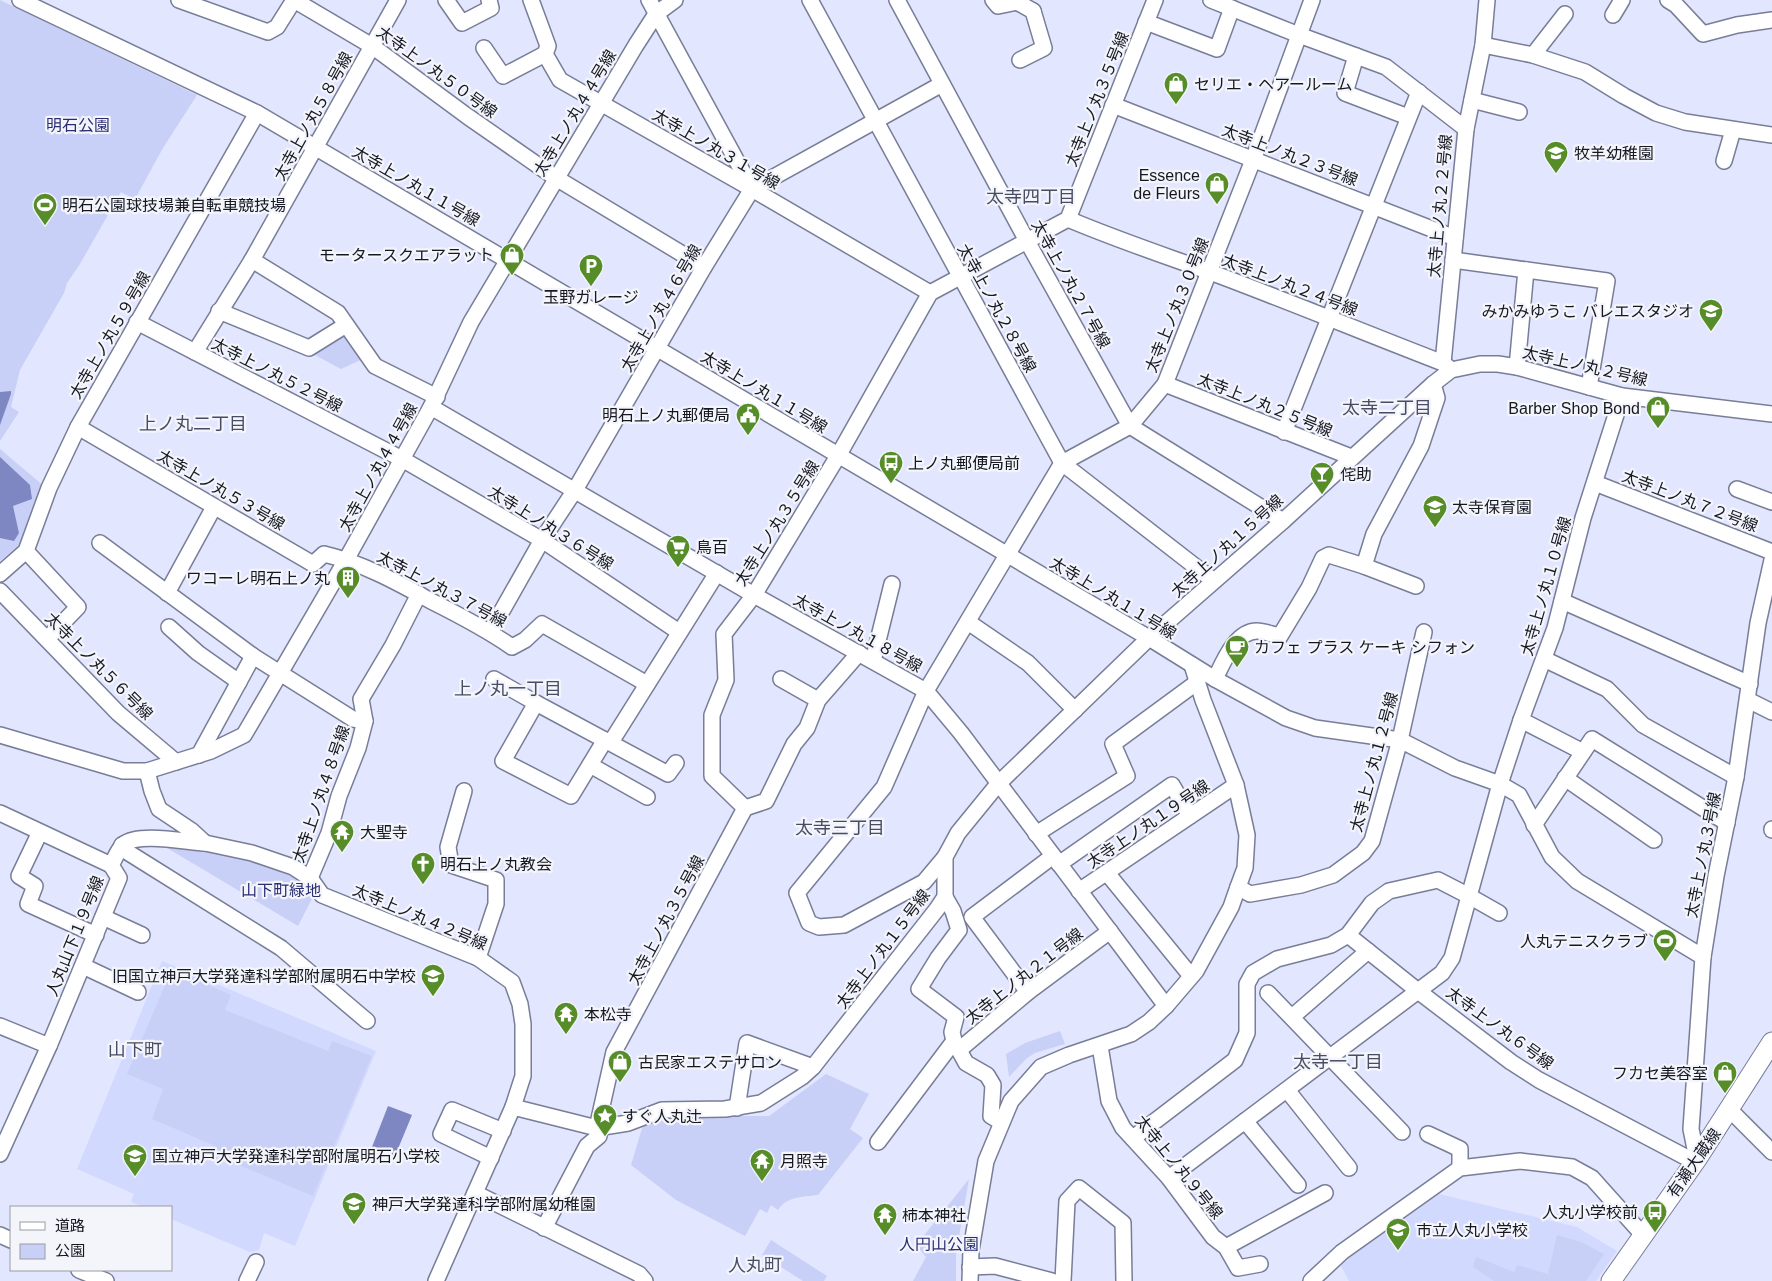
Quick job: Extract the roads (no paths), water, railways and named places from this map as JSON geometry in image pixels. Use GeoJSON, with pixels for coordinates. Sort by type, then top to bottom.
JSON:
{"type":"FeatureCollection","features":[{"type":"Feature","properties":{"kind":"main road","name":"有瀬大蔵線"},"geometry":{"type":"LineString","coordinates":[[1611,1281],[1696,1161],[1772,1042]]}},
{"type":"Feature","properties":{"kind":"street","name":"太寺上ノ丸１１号線"},"geometry":{"type":"LineString","coordinates":[[20,0],[257,113],[1149,638],[1215,679],[1286,718],[1315,728],[1400,740],[1455,768],[1500,784],[1519,795],[1552,857],[1577,881],[1703,957]]}},
{"type":"Feature","properties":{"kind":"street"},"geometry":{"type":"LineString","coordinates":[[179,0],[268,32],[277,27],[294,0]]}},
{"type":"Feature","properties":{"kind":"street","name":"太寺上ノ丸５０号線"},"geometry":{"type":"LineString","coordinates":[[294,0],[372,46],[467,116],[556,178],[704,267]]}},
{"type":"Feature","properties":{"kind":"street","name":"太寺上ノ丸５８号線"},"geometry":{"type":"LineString","coordinates":[[195,352],[252,260],[398,0]]}},
{"type":"Feature","properties":{"kind":"street"},"geometry":{"type":"LineString","coordinates":[[446,0],[462,23],[491,8],[489,0]]}},
{"type":"Feature","properties":{"kind":"street","name":"太寺上ノ丸３１号線"},"geometry":{"type":"LineString","coordinates":[[531,0],[548,46],[545,54],[560,80],[930,293]]}},
{"type":"Feature","properties":{"kind":"street"},"geometry":{"type":"LineString","coordinates":[[649,0],[752,189]]}},
{"type":"Feature","properties":{"kind":"street","name":"太寺上ノ丸４４号線"},"geometry":{"type":"LineString","coordinates":[[0,735],[123,771],[147,771],[211,751],[244,735],[346,560],[434,402],[471,322],[600,103],[656,14],[675,0]]}},
{"type":"Feature","properties":{"kind":"street","name":"太寺上ノ丸２８号線"},"geometry":{"type":"LineString","coordinates":[[810,0],[1062,463],[1214,581]]}},
{"type":"Feature","properties":{"kind":"street","name":"太寺上ノ丸２７号線"},"geometry":{"type":"LineString","coordinates":[[897,0],[1027,241],[1130,426],[1283,520]]}},
{"type":"Feature","properties":{"kind":"street"},"geometry":{"type":"LineString","coordinates":[[994,0],[998,6],[1016,2],[1037,5],[1044,48],[1020,60]]}},
{"type":"Feature","properties":{"kind":"street","name":"太寺上ノ丸３５号線"},"geometry":{"type":"LineString","coordinates":[[1068,219],[1155,0]]}},
{"type":"Feature","properties":{"kind":"street","name":"太寺上ノ丸２２号線"},"geometry":{"type":"LineString","coordinates":[[1211,0],[1386,67],[1466,128],[1453,260],[1447,367]]}},
{"type":"Feature","properties":{"kind":"street","name":"太寺上ノ丸３０号線"},"geometry":{"type":"LineString","coordinates":[[1062,463],[1130,426],[1165,384],[1253,160],[1312,0]]}},
{"type":"Feature","properties":{"kind":"street"},"geometry":{"type":"LineString","coordinates":[[1466,128],[1483,45],[1487,0]]}},
{"type":"Feature","properties":{"kind":"street"},"geometry":{"type":"LineString","coordinates":[[1613,15],[1622,0]]}},
{"type":"Feature","properties":{"kind":"street"},"geometry":{"type":"LineString","coordinates":[[1668,0],[1676,5],[1704,34],[1737,25],[1772,20]]}},
{"type":"Feature","properties":{"kind":"street"},"geometry":{"type":"LineString","coordinates":[[1146,22],[1217,49],[1232,8]]}},
{"type":"Feature","properties":{"kind":"street"},"geometry":{"type":"LineString","coordinates":[[1534,55],[1565,14]]}},
{"type":"Feature","properties":{"kind":"street"},"geometry":{"type":"LineString","coordinates":[[1483,45],[1534,55],[1585,72],[1656,113],[1685,122],[1772,136]]}},
{"type":"Feature","properties":{"kind":"street"},"geometry":{"type":"LineString","coordinates":[[484,48],[503,76],[545,54]]}},
{"type":"Feature","properties":{"kind":"street"},"geometry":{"type":"LineString","coordinates":[[1356,56],[1345,93],[1408,117]]}},
{"type":"Feature","properties":{"kind":"street","name":"太寺上ノ丸４６号線"},"geometry":{"type":"LineString","coordinates":[[490,632],[542,540],[574,490],[704,267],[752,189],[942,84]]}},
{"type":"Feature","properties":{"kind":"street"},"geometry":{"type":"LineString","coordinates":[[1284,432],[1372,206],[1419,92]]}},
{"type":"Feature","properties":{"kind":"street"},"geometry":{"type":"LineString","coordinates":[[1472,100],[1519,112]]}},
{"type":"Feature","properties":{"kind":"street","name":"太寺上ノ丸２３号線"},"geometry":{"type":"LineString","coordinates":[[1113,105],[1455,238]]}},
{"type":"Feature","properties":{"kind":"street","name":"太寺上ノ丸５９号線"},"geometry":{"type":"LineString","coordinates":[[0,574],[26,551],[49,488],[78,427],[257,113]]}},
{"type":"Feature","properties":{"kind":"street"},"geometry":{"type":"LineString","coordinates":[[1724,161],[1733,130]]}},
{"type":"Feature","properties":{"kind":"street"},"geometry":{"type":"LineString","coordinates":[[930,293],[1068,219]]}},
{"type":"Feature","properties":{"kind":"street","name":"太寺上ノ丸２４号線"},"geometry":{"type":"LineString","coordinates":[[1068,219],[1106,235],[1210,272],[1447,367]]}},
{"type":"Feature","properties":{"kind":"street","name":"太寺上ノ丸１８号線"},"geometry":{"type":"LineString","coordinates":[[252,260],[338,313],[375,366],[574,490],[754,595],[926,691],[1166,1006]]}},
{"type":"Feature","properties":{"kind":"street"},"geometry":{"type":"LineString","coordinates":[[1453,260],[1607,281],[1589,387]]}},
{"type":"Feature","properties":{"kind":"street"},"geometry":{"type":"LineString","coordinates":[[1517,367],[1526,270]]}},
{"type":"Feature","properties":{"kind":"street","name":"太寺上ノ丸３５号線"},"geometry":{"type":"LineString","coordinates":[[598,1132],[614,1052],[745,808],[712,776],[712,715],[726,680],[724,634],[754,595],[838,456],[930,293]]}},
{"type":"Feature","properties":{"kind":"street"},"geometry":{"type":"LineString","coordinates":[[219,311],[309,348],[346,325]]}},
{"type":"Feature","properties":{"kind":"street","name":"太寺上ノ丸５２号線"},"geometry":{"type":"LineString","coordinates":[[137,322],[402,459]]}},
{"type":"Feature","properties":{"kind":"street","name":"太寺上ノ丸２号線"},"geometry":{"type":"LineString","coordinates":[[1447,367],[1498,364],[1517,367],[1622,396],[1772,414]]}},
{"type":"Feature","properties":{"kind":"street","name":"太寺上ノ丸１５号線"},"geometry":{"type":"LineString","coordinates":[[514,1106],[598,1132],[662,1110],[737,1108],[761,1103],[802,1077],[813,1067],[945,897],[944,857],[958,833],[998,784],[1149,638],[1433,384],[1447,367]]}},
{"type":"Feature","properties":{"kind":"street","name":"太寺上ノ丸２５号線"},"geometry":{"type":"LineString","coordinates":[[1165,384],[1351,458]]}},
{"type":"Feature","properties":{"kind":"street"},"geometry":{"type":"LineString","coordinates":[[1364,566],[1374,534],[1421,446],[1437,398],[1433,384]]}},
{"type":"Feature","properties":{"kind":"street","name":"太寺上ノ丸１０号線"},"geometry":{"type":"LineString","coordinates":[[1169,1178],[1418,992],[1442,973],[1452,958],[1500,784],[1556,628],[1583,518],[1622,396]]}},
{"type":"Feature","properties":{"kind":"street","name":"太寺上ノ丸５３号線"},"geometry":{"type":"LineString","coordinates":[[78,427],[313,564],[324,554],[346,560]]}},
{"type":"Feature","properties":{"kind":"street","name":"太寺上ノ丸３６号線"},"geometry":{"type":"LineString","coordinates":[[402,459],[542,540],[679,632]]}},
{"type":"Feature","properties":{"kind":"street"},"geometry":{"type":"LineString","coordinates":[[944,857],[924,882],[844,925],[819,927],[809,923],[797,893],[884,787],[926,691],[1062,463]]}},
{"type":"Feature","properties":{"kind":"street","name":"太寺上ノ丸７２号線"},"geometry":{"type":"LineString","coordinates":[[1595,483],[1772,552]]}},
{"type":"Feature","properties":{"kind":"street"},"geometry":{"type":"LineString","coordinates":[[1737,489],[1772,502]]}},
{"type":"Feature","properties":{"kind":"street"},"geometry":{"type":"LineString","coordinates":[[167,593],[214,507]]}},
{"type":"Feature","properties":{"kind":"street"},"geometry":{"type":"LineString","coordinates":[[100,543],[280,675],[353,719],[365,721]]}},
{"type":"Feature","properties":{"kind":"street"},"geometry":{"type":"LineString","coordinates":[[26,551],[78,607],[47,639]]}},
{"type":"Feature","properties":{"kind":"street"},"geometry":{"type":"LineString","coordinates":[[1215,679],[1232,645],[1241,638],[1256,631],[1280,636],[1309,588],[1323,558],[1329,555],[1416,586]]}},
{"type":"Feature","properties":{"kind":"street","name":"太寺上ノ丸３７号線"},"geometry":{"type":"LineString","coordinates":[[346,560],[419,594],[490,632],[512,647],[525,640],[542,624],[646,684]]}},
{"type":"Feature","properties":{"kind":"street","name":"太寺上ノ丸３号線"},"geometry":{"type":"LineString","coordinates":[[1696,1161],[1691,1129],[1703,957],[1716,876],[1736,777],[1758,622],[1772,560]]}},
{"type":"Feature","properties":{"kind":"street"},"geometry":{"type":"LineString","coordinates":[[536,703],[503,761],[571,796],[717,573]]}},
{"type":"Feature","properties":{"kind":"street"},"geometry":{"type":"LineString","coordinates":[[873,661],[892,584]]}},
{"type":"Feature","properties":{"kind":"street","name":"太寺上ノ丸５６号線"},"geometry":{"type":"LineString","coordinates":[[0,591],[118,713],[176,762]]}},
{"type":"Feature","properties":{"kind":"street","name":"太寺上ノ丸４８号線"},"geometry":{"type":"LineString","coordinates":[[205,843],[252,853],[293,866],[310,878],[329,833],[339,796],[358,748],[365,721],[361,699],[393,645],[419,594]]}},
{"type":"Feature","properties":{"kind":"street"},"geometry":{"type":"LineString","coordinates":[[1562,601],[1750,684]]}},
{"type":"Feature","properties":{"kind":"street"},"geometry":{"type":"LineString","coordinates":[[968,622],[1028,663],[1075,710]]}},
{"type":"Feature","properties":{"kind":"street"},"geometry":{"type":"LineString","coordinates":[[168,627],[198,653],[239,682]]}},
{"type":"Feature","properties":{"kind":"street","name":"太寺上ノ丸１２号線"},"geometry":{"type":"LineString","coordinates":[[1238,887],[1250,894],[1302,885],[1333,875],[1363,853],[1372,841],[1400,740],[1424,632]]}},
{"type":"Feature","properties":{"kind":"street"},"geometry":{"type":"LineString","coordinates":[[745,808],[766,801],[794,744],[807,728],[818,700],[859,654]]}},
{"type":"Feature","properties":{"kind":"street"},"geometry":{"type":"LineString","coordinates":[[199,755],[253,656]]}},
{"type":"Feature","properties":{"kind":"street"},"geometry":{"type":"LineString","coordinates":[[1544,659],[1607,689],[1643,725],[1736,777]]}},
{"type":"Feature","properties":{"kind":"street"},"geometry":{"type":"LineString","coordinates":[[1052,1281],[995,1266],[970,1274],[971,1250],[986,1161],[1011,1101],[1042,1067],[1069,1055],[1131,1034],[1149,1022],[1166,1006],[1196,971],[1231,907],[1245,868],[1247,834],[1236,785],[1196,683],[1192,665]]}},
{"type":"Feature","properties":{"kind":"street"},"geometry":{"type":"LineString","coordinates":[[494,678],[536,703],[668,774],[676,763]]}},
{"type":"Feature","properties":{"kind":"street"},"geometry":{"type":"LineString","coordinates":[[781,679],[818,700]]}},
{"type":"Feature","properties":{"kind":"street"},"geometry":{"type":"LineString","coordinates":[[1036,834],[1127,776],[1113,744],[1196,683]]}},
{"type":"Feature","properties":{"kind":"street"},"geometry":{"type":"LineString","coordinates":[[1748,700],[1772,712]]}},
{"type":"Feature","properties":{"kind":"street"},"geometry":{"type":"LineString","coordinates":[[1522,720],[1583,752]]}},
{"type":"Feature","properties":{"kind":"street"},"geometry":{"type":"LineString","coordinates":[[1534,825],[1592,739],[1727,823]]}},
{"type":"Feature","properties":{"kind":"street"},"geometry":{"type":"LineString","coordinates":[[590,765],[647,797]]}},
{"type":"Feature","properties":{"kind":"street"},"geometry":{"type":"LineString","coordinates":[[147,771],[159,809],[192,831],[205,843]]}},
{"type":"Feature","properties":{"kind":"street"},"geometry":{"type":"LineString","coordinates":[[1565,778],[1654,840]]}},
{"type":"Feature","properties":{"kind":"street"},"geometry":{"type":"LineString","coordinates":[[1028,992],[972,917],[1172,785],[1190,816]]}},
{"type":"Feature","properties":{"kind":"street","name":"太寺上ノ丸１９号線"},"geometry":{"type":"LineString","coordinates":[[1080,891],[1236,785]]}},
{"type":"Feature","properties":{"kind":"street"},"geometry":{"type":"LineString","coordinates":[[464,791],[448,847],[451,865],[496,880],[496,904],[478,958]]}},
{"type":"Feature","properties":{"kind":"street"},"geometry":{"type":"LineString","coordinates":[[0,813],[111,865]]}},
{"type":"Feature","properties":{"kind":"street"},"geometry":{"type":"LineString","coordinates":[[40,832],[19,876],[35,886],[28,904],[96,935]]}},
{"type":"Feature","properties":{"kind":"street"},"geometry":{"type":"LineString","coordinates":[[205,843],[151,838],[133,839],[122,845],[129,853],[281,948],[367,1021]]}},
{"type":"Feature","properties":{"kind":"street","name":"人丸山下１９号線"},"geometry":{"type":"LineString","coordinates":[[0,1154],[4,1135],[49,1046],[120,878],[111,865],[122,845]]}},
{"type":"Feature","properties":{"kind":"street"},"geometry":{"type":"LineString","coordinates":[[1107,872],[1191,976]]}},
{"type":"Feature","properties":{"kind":"street","name":"太寺上ノ丸４２号線"},"geometry":{"type":"LineString","coordinates":[[310,878],[322,895],[478,958],[512,982],[520,1004],[523,1024],[523,1076],[514,1106]]}},
{"type":"Feature","properties":{"kind":"street"},"geometry":{"type":"LineString","coordinates":[[1133,1138],[1235,1060],[1247,1033],[1247,984],[1253,973],[1278,959],[1331,945],[1348,935],[1372,903],[1389,891],[1438,880],[1499,913]]}},
{"type":"Feature","properties":{"kind":"street"},"geometry":{"type":"LineString","coordinates":[[945,897],[953,911],[959,930],[938,958],[919,989],[956,1017],[952,1032],[957,1045],[966,1063],[987,1076],[993,1085],[991,1116],[1002,1122]]}},
{"type":"Feature","properties":{"kind":"street"},"geometry":{"type":"LineString","coordinates":[[103,917],[142,935]]}},
{"type":"Feature","properties":{"kind":"street","name":"太寺上ノ丸２１号線"},"geometry":{"type":"LineString","coordinates":[[878,1142],[957,1045],[1110,932]]}},
{"type":"Feature","properties":{"kind":"street","name":"太寺上ノ丸６号線"},"geometry":{"type":"LineString","coordinates":[[1348,935],[1418,992],[1511,1062],[1539,1080],[1696,1161]]}},
{"type":"Feature","properties":{"kind":"street"},"geometry":{"type":"LineString","coordinates":[[1292,1017],[1368,951]]}},
{"type":"Feature","properties":{"kind":"street"},"geometry":{"type":"LineString","coordinates":[[83,966],[138,992]]}},
{"type":"Feature","properties":{"kind":"street"},"geometry":{"type":"LineString","coordinates":[[1268,993],[1402,1132]]}},
{"type":"Feature","properties":{"kind":"street"},"geometry":{"type":"LineString","coordinates":[[0,1026],[49,1046]]}},
{"type":"Feature","properties":{"kind":"street"},"geometry":{"type":"LineString","coordinates":[[737,1108],[747,1043],[813,1067]]}},
{"type":"Feature","properties":{"kind":"street","name":"太寺上ノ丸９号線"},"geometry":{"type":"LineString","coordinates":[[1100,1046],[1109,1102],[1123,1128],[1169,1178],[1213,1237],[1226,1247],[1238,1268],[1260,1264]]}},
{"type":"Feature","properties":{"kind":"street"},"geometry":{"type":"LineString","coordinates":[[1287,1090],[1349,1168]]}},
{"type":"Feature","properties":{"kind":"street"},"geometry":{"type":"LineString","coordinates":[[436,1281],[514,1106]]}},
{"type":"Feature","properties":{"kind":"street"},"geometry":{"type":"LineString","coordinates":[[491,1158],[441,1134],[452,1110],[503,1131]]}},
{"type":"Feature","properties":{"kind":"street"},"geometry":{"type":"LineString","coordinates":[[1730,1110],[1772,1152]]}},
{"type":"Feature","properties":{"kind":"street"},"geometry":{"type":"LineString","coordinates":[[1245,1121],[1298,1185]]}},
{"type":"Feature","properties":{"kind":"street"},"geometry":{"type":"LineString","coordinates":[[544,1228],[586,1146],[598,1132]]}},
{"type":"Feature","properties":{"kind":"street"},"geometry":{"type":"LineString","coordinates":[[1428,1134],[1460,1149],[1460,1168]]}},
{"type":"Feature","properties":{"kind":"street"},"geometry":{"type":"LineString","coordinates":[[1311,1281],[1342,1252],[1460,1168],[1520,1161],[1572,1167],[1592,1178],[1644,1235]]}},
{"type":"Feature","properties":{"kind":"street"},"geometry":{"type":"LineString","coordinates":[[1063,1281],[1066,1201],[1079,1188],[1123,1222],[1124,1281]]}},
{"type":"Feature","properties":{"kind":"street"},"geometry":{"type":"LineString","coordinates":[[475,1194],[639,1274],[645,1281]]}},
{"type":"Feature","properties":{"kind":"street"},"geometry":{"type":"LineString","coordinates":[[1226,1247],[1325,1194]]}},
{"type":"Feature","properties":{"kind":"street"},"geometry":{"type":"LineString","coordinates":[[247,1281],[256,1262]]}},
{"type":"Feature","properties":{"kind":"street"},"geometry":{"type":"LineString","coordinates":[[82,1271],[105,1281]]}},
{"type":"Feature","properties":{"kind":"place","name":"セリエ・ヘアールーム"},"geometry":{"type":"Point","coordinates":[1176,105]}},
{"type":"Feature","properties":{"kind":"place","name":"牧羊幼稚園"},"geometry":{"type":"Point","coordinates":[1556,174]}},
{"type":"Feature","properties":{"kind":"place","name":"Essence de Fleurs"},"geometry":{"type":"Point","coordinates":[1217,205]}},
{"type":"Feature","properties":{"kind":"place","name":"明石公園球技場兼自転車競技場"},"geometry":{"type":"Point","coordinates":[45,226]}},
{"type":"Feature","properties":{"kind":"place","name":"モータースクエアラット"},"geometry":{"type":"Point","coordinates":[512,276]}},
{"type":"Feature","properties":{"kind":"place","name":"玉野ガレージ"},"geometry":{"type":"Point","coordinates":[591,287]}},
{"type":"Feature","properties":{"kind":"place","name":"みかみゆうこ バレエスタジオ"},"geometry":{"type":"Point","coordinates":[1711,332]}},
{"type":"Feature","properties":{"kind":"place","name":"Barber Shop Bond"},"geometry":{"type":"Point","coordinates":[1658,429]}},
{"type":"Feature","properties":{"kind":"place","name":"明石上ノ丸郵便局"},"geometry":{"type":"Point","coordinates":[748,436]}},
{"type":"Feature","properties":{"kind":"place","name":"上ノ丸郵便局前"},"geometry":{"type":"Point","coordinates":[891,484]}},
{"type":"Feature","properties":{"kind":"place","name":"侘助"},"geometry":{"type":"Point","coordinates":[1322,495]}},
{"type":"Feature","properties":{"kind":"place","name":"太寺保育園"},"geometry":{"type":"Point","coordinates":[1435,528]}},
{"type":"Feature","properties":{"kind":"place","name":"鳥百"},"geometry":{"type":"Point","coordinates":[678,568]}},
{"type":"Feature","properties":{"kind":"place","name":"ワコーレ明石上ノ丸"},"geometry":{"type":"Point","coordinates":[348,599]}},
{"type":"Feature","properties":{"kind":"place","name":"カフェ プラス ケーキ シフォン"},"geometry":{"type":"Point","coordinates":[1237,668]}},
{"type":"Feature","properties":{"kind":"place","name":"大聖寺"},"geometry":{"type":"Point","coordinates":[342,853]}},
{"type":"Feature","properties":{"kind":"place","name":"明石上ノ丸教会"},"geometry":{"type":"Point","coordinates":[423,885]}},
{"type":"Feature","properties":{"kind":"place","name":"人丸テニスクラブ"},"geometry":{"type":"Point","coordinates":[1665,962]}},
{"type":"Feature","properties":{"kind":"place","name":"旧国立神戸大学発達科学部附属明石中学校"},"geometry":{"type":"Point","coordinates":[433,997]}},
{"type":"Feature","properties":{"kind":"place","name":"本松寺"},"geometry":{"type":"Point","coordinates":[566,1035]}},
{"type":"Feature","properties":{"kind":"place","name":"古民家エステサロン"},"geometry":{"type":"Point","coordinates":[620,1083]}},
{"type":"Feature","properties":{"kind":"place","name":"フカセ美容室"},"geometry":{"type":"Point","coordinates":[1725,1094]}},
{"type":"Feature","properties":{"kind":"place","name":"すぐ人丸辻"},"geometry":{"type":"Point","coordinates":[605,1137]}},
{"type":"Feature","properties":{"kind":"place","name":"国立神戸大学発達科学部附属明石小学校"},"geometry":{"type":"Point","coordinates":[135,1177]}},
{"type":"Feature","properties":{"kind":"place","name":"月照寺"},"geometry":{"type":"Point","coordinates":[762,1182]}},
{"type":"Feature","properties":{"kind":"place","name":"神戸大学発達科学部附属幼稚園"},"geometry":{"type":"Point","coordinates":[354,1225]}},
{"type":"Feature","properties":{"kind":"place","name":"人丸小学校前"},"geometry":{"type":"Point","coordinates":[1655,1233]}},
{"type":"Feature","properties":{"kind":"place","name":"柿本神社"},"geometry":{"type":"Point","coordinates":[885,1236]}},
{"type":"Feature","properties":{"kind":"place","name":"市立人丸小学校"},"geometry":{"type":"Point","coordinates":[1398,1251]}},
{"type":"Feature","properties":{"kind":"district","name":"太寺四丁目"},"geometry":{"type":"Point","coordinates":[1031,197]}},
{"type":"Feature","properties":{"kind":"district","name":"太寺二丁目"},"geometry":{"type":"Point","coordinates":[1387,408]}},
{"type":"Feature","properties":{"kind":"district","name":"上ノ丸二丁目"},"geometry":{"type":"Point","coordinates":[193,424]}},
{"type":"Feature","properties":{"kind":"district","name":"上ノ丸一丁目"},"geometry":{"type":"Point","coordinates":[508,689]}},
{"type":"Feature","properties":{"kind":"district","name":"太寺三丁目"},"geometry":{"type":"Point","coordinates":[840,828]}},
{"type":"Feature","properties":{"kind":"district","name":"山下町"},"geometry":{"type":"Point","coordinates":[135,1050]}},
{"type":"Feature","properties":{"kind":"district","name":"太寺一丁目"},"geometry":{"type":"Point","coordinates":[1338,1062]}},
{"type":"Feature","properties":{"kind":"district","name":"人丸町"},"geometry":{"type":"Point","coordinates":[755,1265]}},
{"type":"Feature","properties":{"kind":"park label","name":"明石公園"},"geometry":{"type":"Point","coordinates":[78,125]}},
{"type":"Feature","properties":{"kind":"park label","name":"山下町緑地"},"geometry":{"type":"Point","coordinates":[281,890]}},
{"type":"Feature","properties":{"kind":"park label","name":"人円山公園"},"geometry":{"type":"Point","coordinates":[939,1244]}}]}
